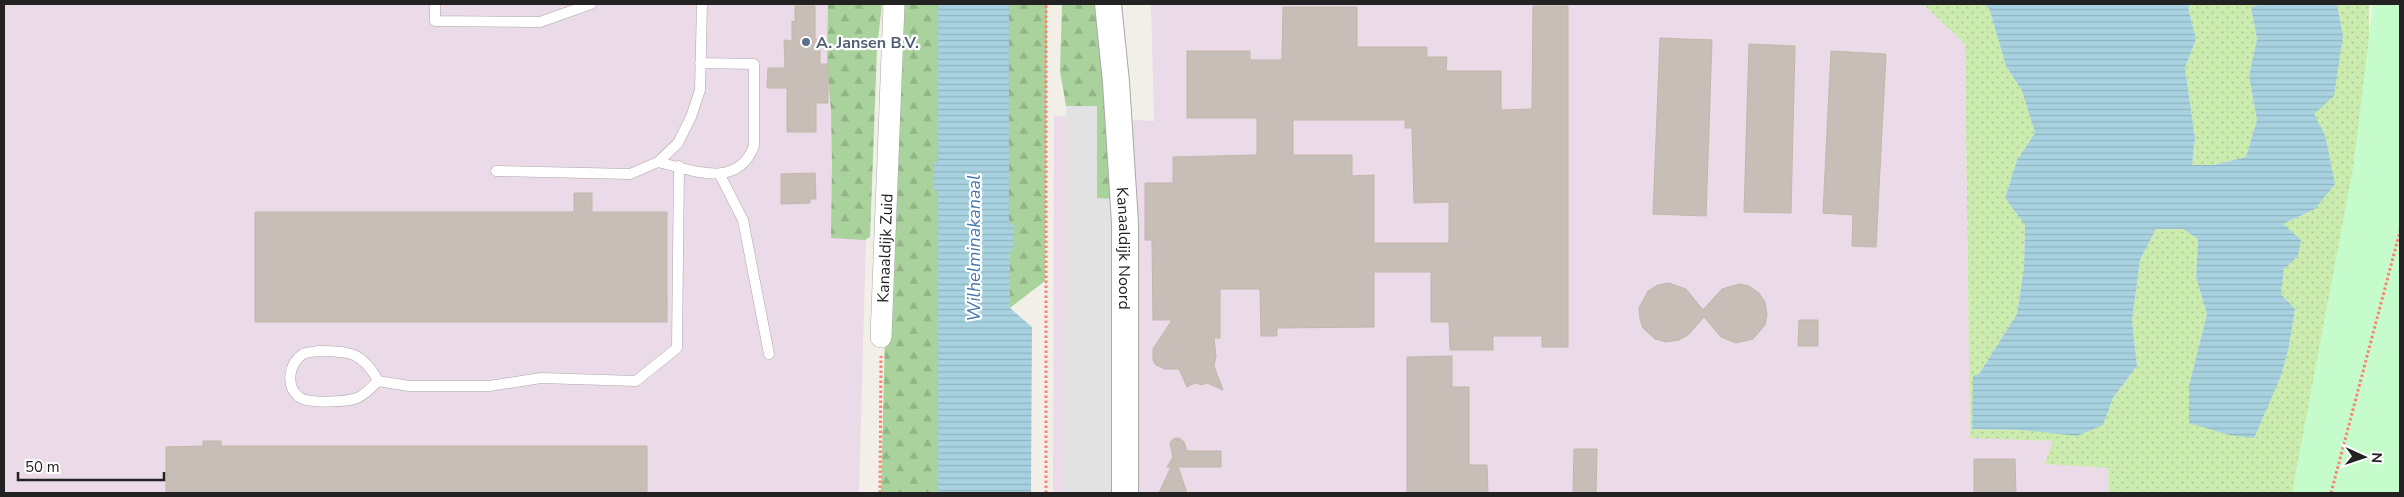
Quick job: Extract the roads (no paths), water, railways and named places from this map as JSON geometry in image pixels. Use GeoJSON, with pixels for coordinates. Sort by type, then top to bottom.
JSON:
{"type":"FeatureCollection","features":[{"type":"Feature","properties":{"kind":"street","name":"Kanaaldijk Zuid"},"geometry":{"type":"LineString","coordinates":[[881,337],[894,4]]}},
{"type":"Feature","properties":{"kind":"street","name":"Kanaaldijk Noord"},"geometry":{"type":"LineString","coordinates":[[1108,4],[1116,82],[1126,223],[1125,493]]}},
{"type":"Feature","properties":{"kind":"lane"},"geometry":{"type":"LineString","coordinates":[[435,4],[435,21],[540,22],[591,4]]}},
{"type":"Feature","properties":{"kind":"lane"},"geometry":{"type":"LineString","coordinates":[[496,171],[630,174],[658,162],[678,142],[691,117],[700,90],[702,4]]}},
{"type":"Feature","properties":{"kind":"lane"},"geometry":{"type":"LineString","coordinates":[[658,162],[720,175],[732,172],[742,166],[750,157],[754,146],[754,64],[700,63]]}},
{"type":"Feature","properties":{"kind":"lane"},"geometry":{"type":"LineString","coordinates":[[378,381],[371,367],[361,357],[346,352],[332,351],[304,353],[294,362],[290,376],[292,388],[300,398],[314,401],[356,398],[378,381],[409,386],[490,386],[541,378],[636,381],[677,348],[679,166]]}},
{"type":"Feature","properties":{"kind":"lane"},"geometry":{"type":"LineString","coordinates":[[720,175],[743,220],[769,354]]}},
{"type":"Feature","properties":{"kind":"water","name":"Wilhelminakanaal"},"geometry":{"type":"Polygon","coordinates":[[[938,4],[1009,4],[1009,228],[1011,224],[1014,224],[1014,251],[1011,251],[1010,245],[1010,308],[1032,327],[1031,493],[938,493],[938,186],[937,191],[934,190],[934,162],[937,163],[938,169],[938,4]]]}},
{"type":"Feature","properties":{"kind":"water"},"geometry":{"type":"Polygon","coordinates":[[[1985,4],[2190,4],[2188,7],[2196,39],[2185,68],[2195,138],[2192,165],[2214,165],[2246,157],[2257,120],[2249,76],[2257,39],[2251,7],[2263,4],[2337,4],[2343,36],[2334,96],[2314,114],[2325,135],[2335,184],[2315,209],[2283,224],[2301,240],[2298,256],[2284,269],[2281,294],[2295,309],[2289,346],[2281,376],[2254,438],[2229,435],[2189,423],[2189,386],[2207,314],[2196,277],[2198,239],[2183,229],[2156,229],[2140,260],[2132,320],[2137,366],[2113,398],[2103,425],[2077,436],[2022,430],[1972,429],[1973,376],[1979,374],[2017,314],[2024,267],[2025,225],[2005,198],[2017,160],[2035,133],[2022,91],[2006,66],[1989,8],[1985,4]]]}},
{"type":"Feature","properties":{"kind":"place","name":"A. Jansen B.V."},"geometry":{"type":"Point","coordinates":[806,42]}}]}
